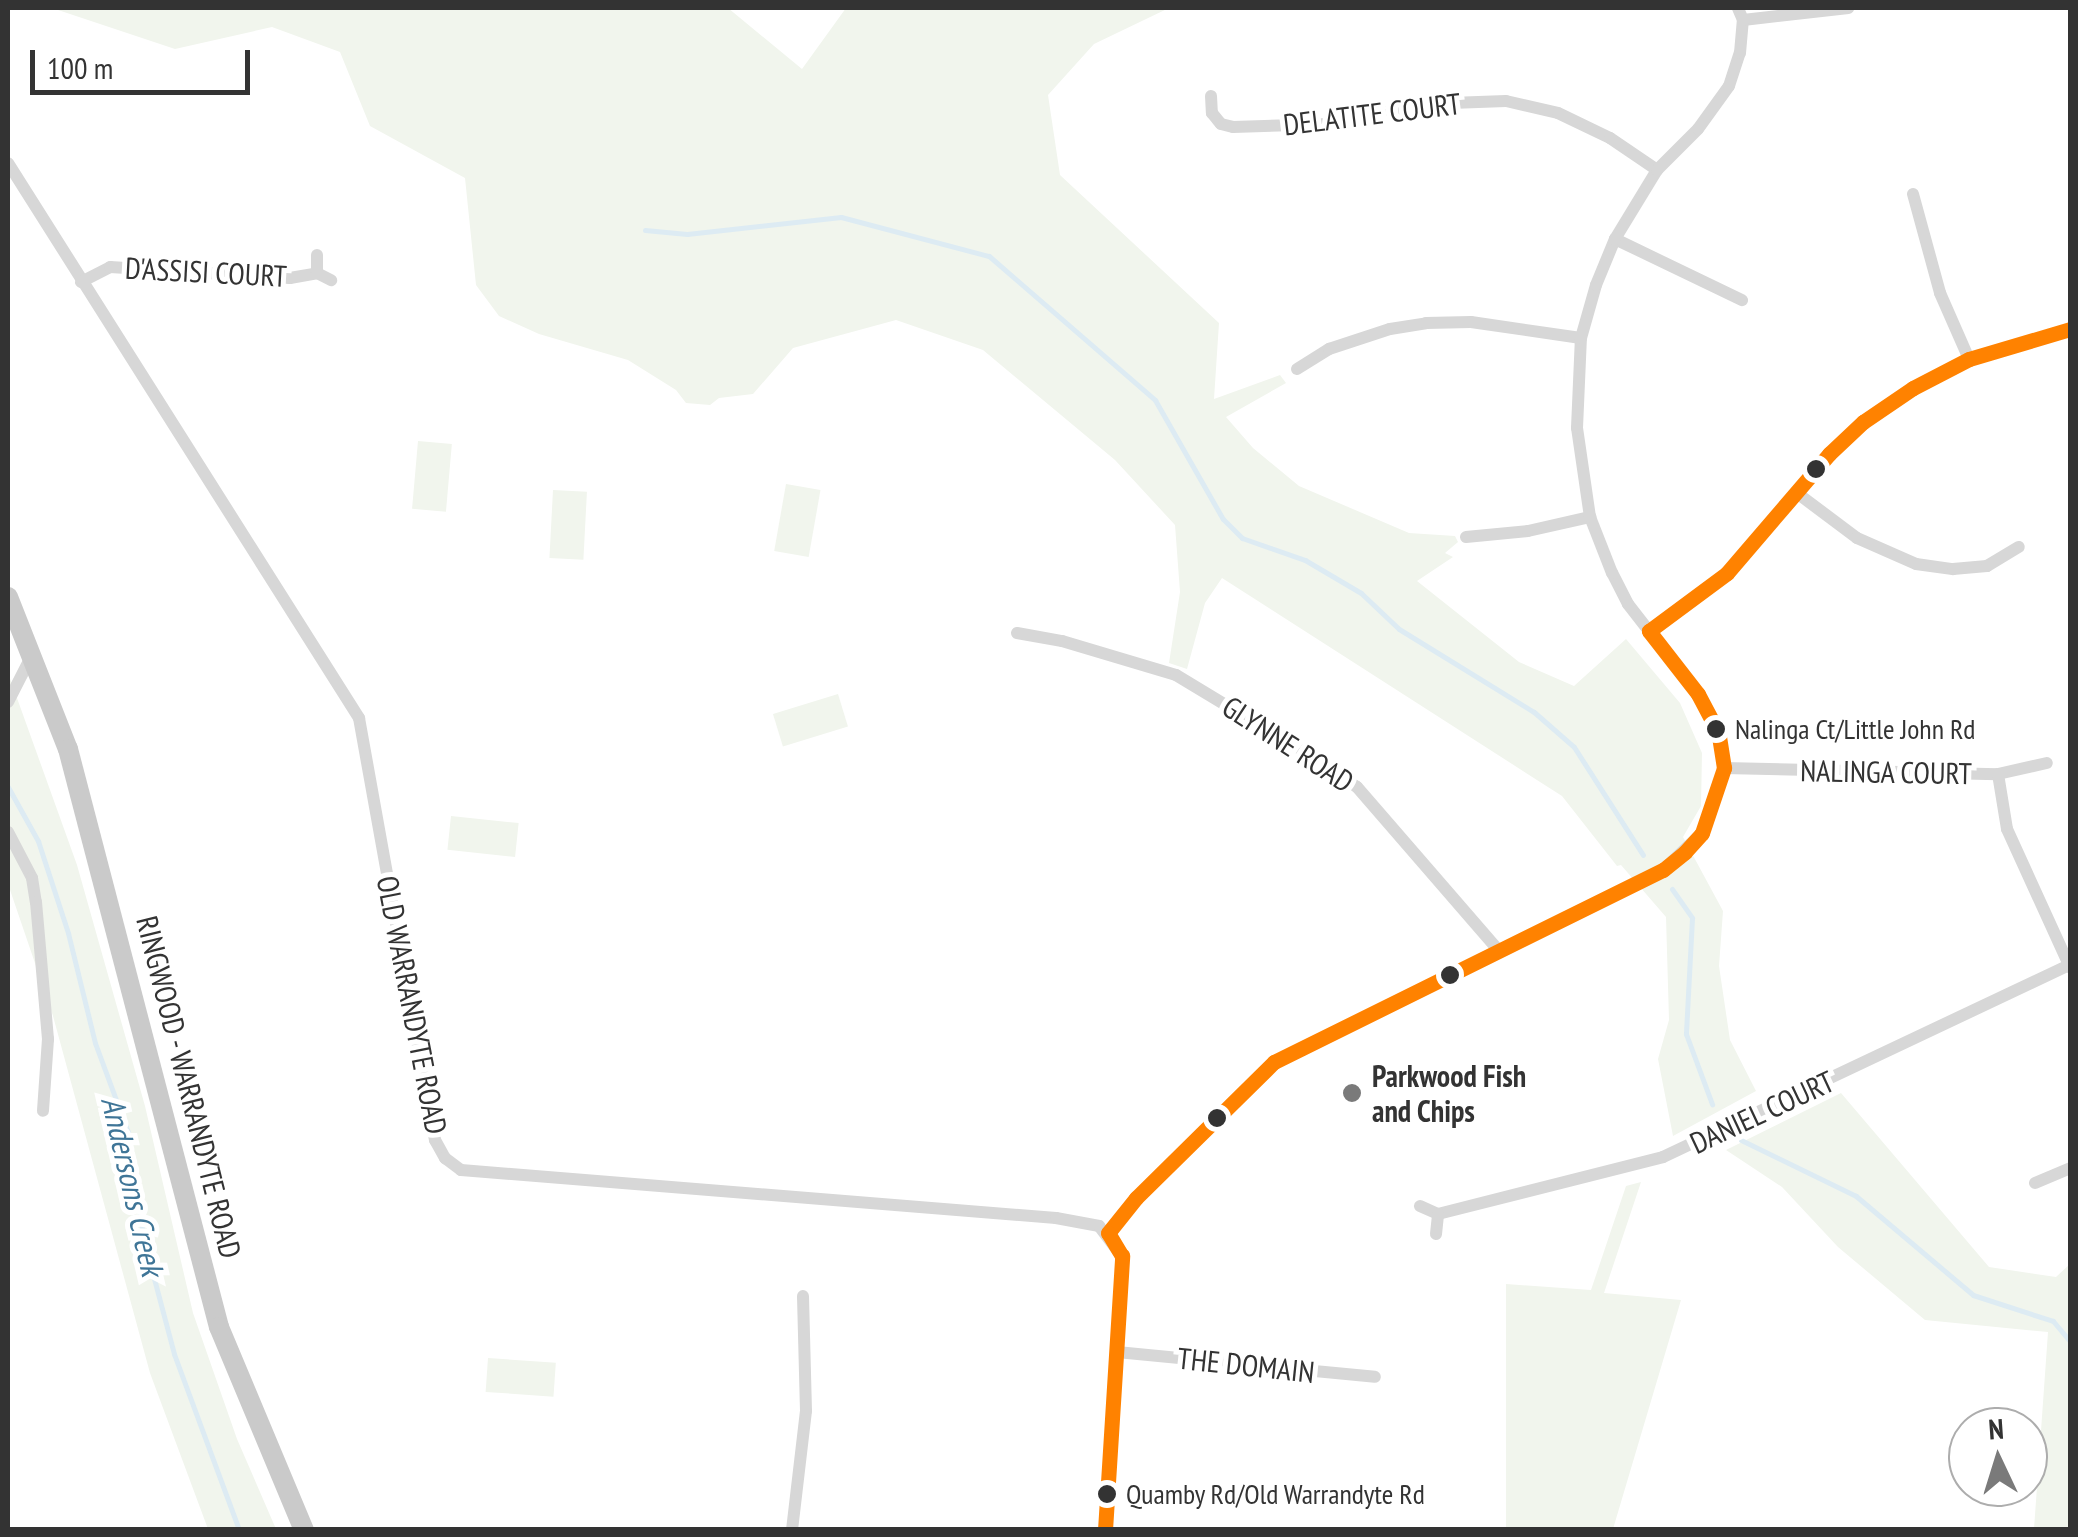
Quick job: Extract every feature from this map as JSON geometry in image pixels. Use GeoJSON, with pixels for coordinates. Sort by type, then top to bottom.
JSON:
{"type":"FeatureCollection","features":[{"type":"Feature","properties":{"kind":"main road","name":"RINGWOOD - WARRANDYTE ROAD"},"geometry":{"type":"LineString","coordinates":[[8,597],[68,749],[114,910],[219,1327],[304,1530]]}},
{"type":"Feature","properties":{"kind":"street"},"geometry":{"type":"LineString","coordinates":[[1106,1530],[1122,1256],[1108,1234],[1136,1198],[1274,1062],[1662,870],[1702,833],[1724,768],[1718,732],[1698,694],[1628,604],[1590,517],[1576,428],[1580,338],[1615,239],[1657,170],[1698,129],[1728,86],[1740,53],[1740,14],[1848,8]]}},
{"type":"Feature","properties":{"kind":"street","name":"DELATITE COURT"},"geometry":{"type":"LineString","coordinates":[[1211,96],[1212,113],[1221,124],[1233,127],[1330,124],[1423,104],[1506,100],[1558,113],[1610,138],[1657,170]]}},
{"type":"Feature","properties":{"kind":"street","name":"OLD WARRANDYTE ROAD"},"geometry":{"type":"LineString","coordinates":[[8,163],[359,718],[435,1140],[445,1158],[462,1170],[1056,1218],[1089,1222],[1108,1234]]}},
{"type":"Feature","properties":{"kind":"street"},"geometry":{"type":"LineString","coordinates":[[1913,194],[1940,293],[1969,359]]}},
{"type":"Feature","properties":{"kind":"street"},"geometry":{"type":"LineString","coordinates":[[1615,239],[1742,300]]}},
{"type":"Feature","properties":{"kind":"street"},"geometry":{"type":"LineString","coordinates":[[317,255],[317,273]]}},
{"type":"Feature","properties":{"kind":"street","name":"D'ASSISI COURT"},"geometry":{"type":"LineString","coordinates":[[81,282],[110,268],[290,278],[317,273],[331,280]]}},
{"type":"Feature","properties":{"kind":"street"},"geometry":{"type":"LineString","coordinates":[[1297,369],[1329,350],[1390,329],[1426,323],[1471,322],[1580,338]]}},
{"type":"Feature","properties":{"kind":"street"},"geometry":{"type":"LineString","coordinates":[[1649,631],[1727,573],[1863,422],[1913,388],[1969,359],[2070,328]]}},
{"type":"Feature","properties":{"kind":"street"},"geometry":{"type":"LineString","coordinates":[[1797,492],[1857,538],[1916,564],[1953,569],[1987,566],[2019,547]]}},
{"type":"Feature","properties":{"kind":"street"},"geometry":{"type":"LineString","coordinates":[[1466,537],[1528,532],[1590,517]]}},
{"type":"Feature","properties":{"kind":"street","name":"GLYNNE ROAD"},"geometry":{"type":"LineString","coordinates":[[1017,633],[1093,649],[1176,675],[1358,787],[1498,950]]}},
{"type":"Feature","properties":{"kind":"street"},"geometry":{"type":"LineString","coordinates":[[8,702],[33,653]]}},
{"type":"Feature","properties":{"kind":"street","name":"NALINGA COURT"},"geometry":{"type":"LineString","coordinates":[[1724,768],[1998,774],[2047,762]]}},
{"type":"Feature","properties":{"kind":"street"},"geometry":{"type":"LineString","coordinates":[[1998,774],[2007,830],[2070,966]]}},
{"type":"Feature","properties":{"kind":"street"},"geometry":{"type":"LineString","coordinates":[[8,832],[32,878],[36,902],[48,1039],[43,1111]]}},
{"type":"Feature","properties":{"kind":"street","name":"DANIEL COURT"},"geometry":{"type":"LineString","coordinates":[[1438,1214],[1663,1158],[2070,966]]}},
{"type":"Feature","properties":{"kind":"street"},"geometry":{"type":"LineString","coordinates":[[2035,1183],[2070,1168]]}},
{"type":"Feature","properties":{"kind":"street"},"geometry":{"type":"LineString","coordinates":[[1420,1206],[1438,1214],[1436,1234]]}},
{"type":"Feature","properties":{"kind":"street"},"geometry":{"type":"LineString","coordinates":[[792,1530],[806,1411],[803,1296]]}},
{"type":"Feature","properties":{"kind":"street","name":"THE DOMAIN"},"geometry":{"type":"LineString","coordinates":[[1117,1352],[1375,1377]]}},
{"type":"Feature","properties":{"kind":"shaded area"},"geometry":{"type":"Polygon","coordinates":[[[52,8],[728,8],[802,69],[846,8],[1169,8],[1094,44],[1048,95],[1060,175],[1219,323],[1214,399],[1280,375],[1286,383],[1226,417],[1253,448],[1299,486],[1409,533],[1455,536],[1458,542],[1445,553],[1453,557],[1417,581],[1519,662],[1574,686],[1626,639],[1680,703],[1702,753],[1701,806],[1683,837],[1723,911],[1719,966],[1730,1040],[1756,1091],[1673,1136],[1658,1059],[1669,1020],[1666,917],[1621,865],[1617,866],[1562,796],[1222,578],[1205,603],[1187,669],[1169,663],[1180,592],[1175,525],[1115,460],[983,350],[896,320],[793,348],[753,394],[719,398],[710,405],[686,403],[676,390],[628,360],[539,334],[499,316],[476,285],[465,178],[370,126],[340,52],[272,27],[175,49],[52,8]]]}},
{"type":"Feature","properties":{"kind":"shaded area"},"geometry":{"type":"Polygon","coordinates":[[[418,441],[452,444],[446,512],[412,509],[418,441]]]}},
{"type":"Feature","properties":{"kind":"shaded area"},"geometry":{"type":"Polygon","coordinates":[[[786,484],[820,490],[809,557],[774,551],[786,484]]]}},
{"type":"Feature","properties":{"kind":"shaded area"},"geometry":{"type":"Polygon","coordinates":[[[553,490],[587,492],[583,560],[549,558],[553,490]]]}},
{"type":"Feature","properties":{"kind":"shaded area"},"geometry":{"type":"Polygon","coordinates":[[[8,673],[77,865],[145,1106],[193,1313],[237,1439],[276,1529],[208,1529],[150,1373],[53,1016],[8,884],[8,673]]]}},
{"type":"Feature","properties":{"kind":"shaded area"},"geometry":{"type":"Polygon","coordinates":[[[838,694],[848,727],[783,746],[773,714],[838,694]]]}},
{"type":"Feature","properties":{"kind":"shaded area"},"geometry":{"type":"Polygon","coordinates":[[[451,816],[519,823],[515,857],[447,850],[451,816]]]}},
{"type":"Feature","properties":{"kind":"shaded area"},"geometry":{"type":"Polygon","coordinates":[[[1841,1093],[1989,1267],[2056,1277],[2070,1264],[2070,1529],[2034,1529],[2036,1507],[2048,1507],[2048,1407],[2043,1407],[2048,1332],[1925,1320],[1838,1247],[1782,1187],[1726,1150],[1841,1093]]]}},
{"type":"Feature","properties":{"kind":"shaded area"},"geometry":{"type":"Polygon","coordinates":[[[1641,1182],[1604,1293],[1681,1300],[1613,1529],[1506,1529],[1506,1284],[1591,1290],[1626,1186],[1641,1182]]]}},
{"type":"Feature","properties":{"kind":"shaded area"},"geometry":{"type":"Polygon","coordinates":[[[488,1358],[556,1363],[553,1397],[486,1392],[488,1358]]]}},
{"type":"Feature","properties":{"kind":"waterway"},"geometry":{"type":"LineString","coordinates":[[645,230],[687,234],[841,217],[989,256],[1155,400],[1223,519],[1242,538],[1305,560],[1361,593],[1399,629],[1534,712],[1574,747],[1643,855]]}},
{"type":"Feature","properties":{"kind":"waterway","name":"Andersons Creek"},"geometry":{"type":"LineString","coordinates":[[8,787],[38,841],[68,933],[95,1043],[128,1132],[144,1241],[174,1354],[239,1530]]}},
{"type":"Feature","properties":{"kind":"waterway","name":"Andersons Creek"},"geometry":{"type":"LineString","coordinates":[[1672,889],[1692,918],[1686,1034],[1712,1104]]}},
{"type":"Feature","properties":{"kind":"waterway"},"geometry":{"type":"LineString","coordinates":[[1741,1140],[1856,1196],[1973,1295],[2053,1321],[2070,1341]]}},
{"type":"Feature","properties":{"kind":"transit line"},"geometry":{"type":"LineString","coordinates":[[1649,631],[1727,573],[1829,454],[1863,422],[1913,388],[1969,359],[2070,329]]}},
{"type":"Feature","properties":{"kind":"transit line"},"geometry":{"type":"LineString","coordinates":[[1108,1233],[1136,1198],[1274,1062],[1663,870],[1685,852],[1702,833],[1724,768],[1718,732],[1698,694],[1649,631]]}},
{"type":"Feature","properties":{"kind":"transit line"},"geometry":{"type":"LineString","coordinates":[[1105,1530],[1122,1256],[1108,1233]]}},
{"type":"Feature","properties":{"kind":"place","name":"Nalinga Ct/Little John Rd"},"geometry":{"type":"Point","coordinates":[1716,729]}},
{"type":"Feature","properties":{"kind":"place","name":"Parkwood Fish and Chips"},"geometry":{"type":"Point","coordinates":[1352,1093]}},
{"type":"Feature","properties":{"kind":"place","name":"Quamby Rd/Old Warrandyte Rd"},"geometry":{"type":"Point","coordinates":[1107,1494]}}]}
